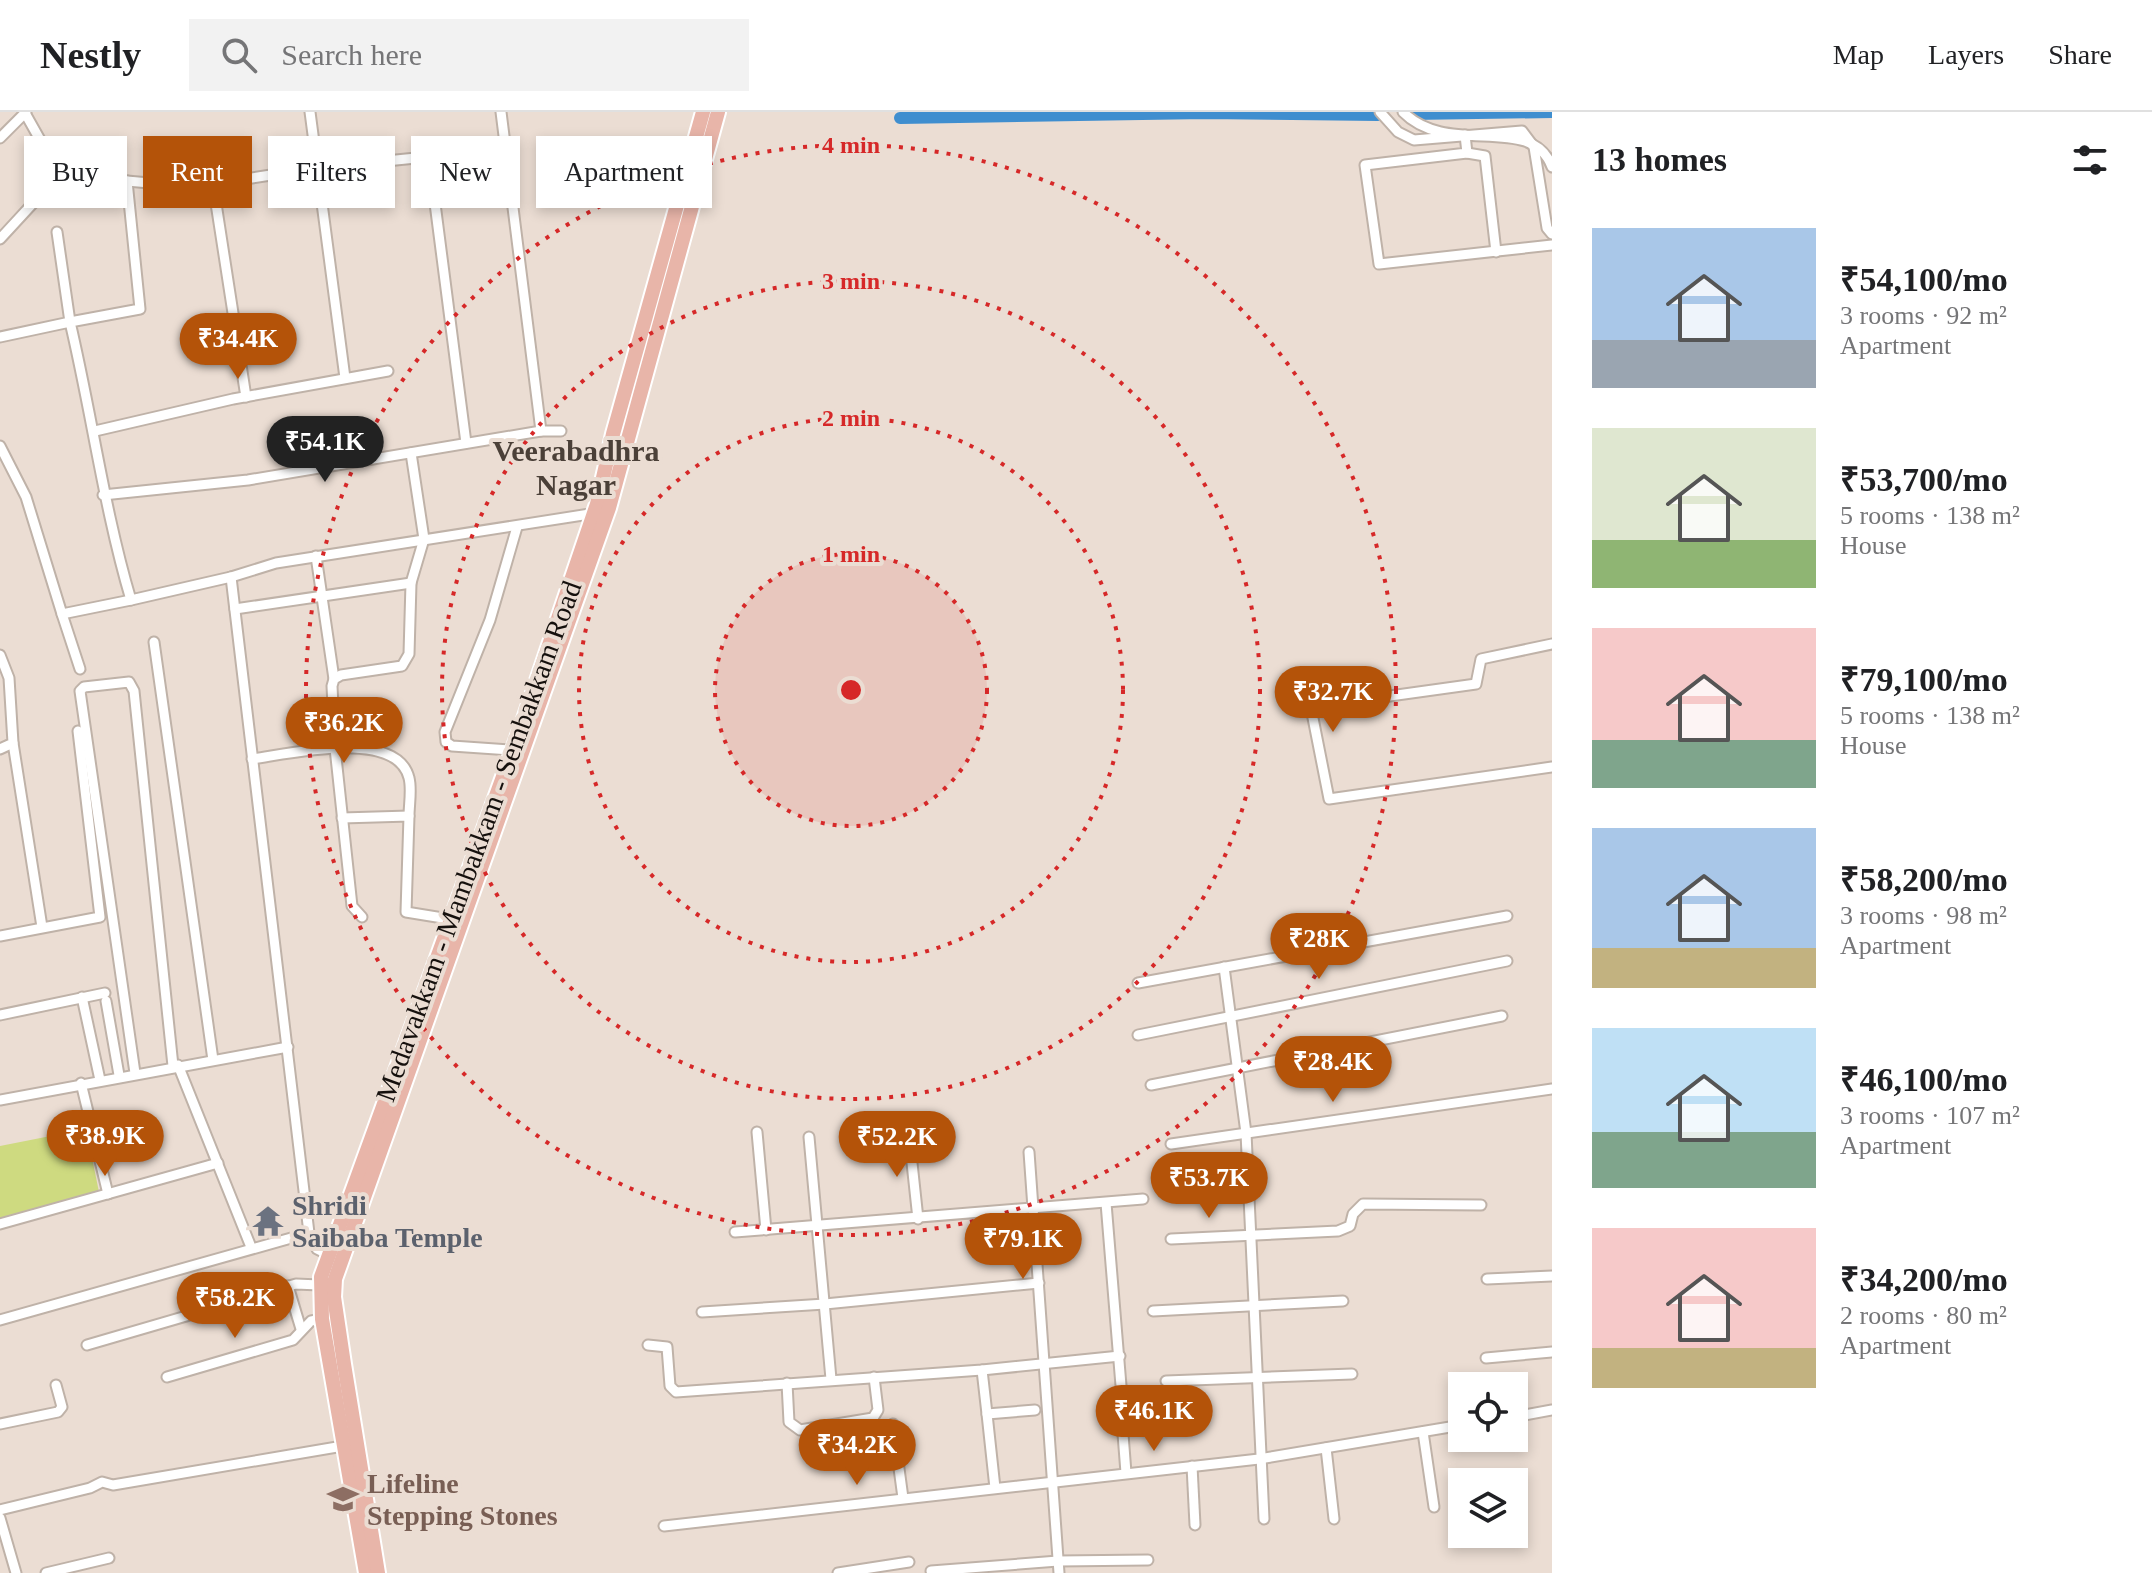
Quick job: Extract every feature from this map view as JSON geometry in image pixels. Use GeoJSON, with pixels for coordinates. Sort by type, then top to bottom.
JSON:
{"type":"FeatureCollection","features":[{"type":"Feature","properties":{"kind":"main road","name":"Medavakkam - Mambakkam - Sembakkam Road"},"geometry":{"type":"LineString","coordinates":[[601,514],[703,112]]}},
{"type":"Feature","properties":{"kind":"main road","name":"Medavakkam - Mambakkam - Sembakkam Road"},"geometry":{"type":"LineString","coordinates":[[378,1573],[343,1446],[319,1285],[334,1257],[530,720],[601,514],[718,112]]}},
{"type":"Feature","properties":{"kind":"main road","name":"Medavakkam - Mambakkam - Sembakkam Road"},"geometry":{"type":"LineString","coordinates":[[366,1573],[334,1297],[334,1257],[449,919],[511,750],[530,720]]}},
{"type":"Feature","properties":{"kind":"street"},"geometry":{"type":"LineString","coordinates":[[0,138],[25,112],[38,136]]}},
{"type":"Feature","properties":{"kind":"street"},"geometry":{"type":"LineString","coordinates":[[310,112],[313,136]]}},
{"type":"Feature","properties":{"kind":"street"},"geometry":{"type":"LineString","coordinates":[[501,112],[504,136]]}},
{"type":"Feature","properties":{"kind":"street"},"geometry":{"type":"LineString","coordinates":[[1380,112],[1398,132],[1414,140],[1465,135],[1517,123],[1531,141],[1547,195],[1547,228],[1552,234]]}},
{"type":"Feature","properties":{"kind":"street"},"geometry":{"type":"LineString","coordinates":[[1403,112],[1417,124],[1454,123]]}},
{"type":"Feature","properties":{"kind":"street"},"geometry":{"type":"LineString","coordinates":[[1414,140],[1417,124]]}},
{"type":"Feature","properties":{"kind":"street"},"geometry":{"type":"LineString","coordinates":[[1465,135],[1467,153]]}},
{"type":"Feature","properties":{"kind":"street"},"geometry":{"type":"LineString","coordinates":[[1531,141],[1543,137],[1552,167]]}},
{"type":"Feature","properties":{"kind":"street"},"geometry":{"type":"LineString","coordinates":[[1496,252],[1485,156],[1467,153],[1365,165],[1379,264],[1386,266],[1552,245]]}},
{"type":"Feature","properties":{"kind":"street"},"geometry":{"type":"LineString","coordinates":[[0,337],[140,309],[127,181],[143,182]]}},
{"type":"Feature","properties":{"kind":"street"},"geometry":{"type":"LineString","coordinates":[[0,239],[29,208]]}},
{"type":"Feature","properties":{"kind":"street"},"geometry":{"type":"LineString","coordinates":[[217,208],[246,397]]}},
{"type":"Feature","properties":{"kind":"street"},"geometry":{"type":"LineString","coordinates":[[322,208],[345,378]]}},
{"type":"Feature","properties":{"kind":"street"},"geometry":{"type":"LineString","coordinates":[[436,208],[466,443]]}},
{"type":"Feature","properties":{"kind":"street"},"geometry":{"type":"LineString","coordinates":[[513,208],[541,431]]}},
{"type":"Feature","properties":{"kind":"street"},"geometry":{"type":"LineString","coordinates":[[57,232],[70,322],[95,431],[103,495],[131,600]]}},
{"type":"Feature","properties":{"kind":"street"},"geometry":{"type":"LineString","coordinates":[[95,431],[246,397],[388,371]]}},
{"type":"Feature","properties":{"kind":"street"},"geometry":{"type":"LineString","coordinates":[[103,495],[248,480],[541,431],[561,431]]}},
{"type":"Feature","properties":{"kind":"street"},"geometry":{"type":"LineString","coordinates":[[0,446],[26,497],[80,669]]}},
{"type":"Feature","properties":{"kind":"street"},"geometry":{"type":"LineString","coordinates":[[334,679],[405,663],[411,583],[424,539],[411,453]]}},
{"type":"Feature","properties":{"kind":"street"},"geometry":{"type":"LineString","coordinates":[[62,614],[231,577],[276,563],[601,514]]}},
{"type":"Feature","properties":{"kind":"street"},"geometry":{"type":"LineString","coordinates":[[511,750],[452,746],[446,742],[445,732],[490,620],[517,527]]}},
{"type":"Feature","properties":{"kind":"street"},"geometry":{"type":"LineString","coordinates":[[316,556],[334,679],[335,748],[352,906],[362,917]]}},
{"type":"Feature","properties":{"kind":"street"},"geometry":{"type":"LineString","coordinates":[[231,577],[309,1233],[317,1249],[334,1257]]}},
{"type":"Feature","properties":{"kind":"street"},"geometry":{"type":"LineString","coordinates":[[235,609],[411,583]]}},
{"type":"Feature","properties":{"kind":"street"},"geometry":{"type":"LineString","coordinates":[[154,642],[213,1060]]}},
{"type":"Feature","properties":{"kind":"street"},"geometry":{"type":"LineString","coordinates":[[1552,644],[1481,659],[1476,684],[1318,706],[1312,713],[1329,799],[1552,767]]}},
{"type":"Feature","properties":{"kind":"street"},"geometry":{"type":"LineString","coordinates":[[0,655],[9,678],[13,743],[42,927]]}},
{"type":"Feature","properties":{"kind":"street"},"geometry":{"type":"LineString","coordinates":[[135,1073],[80,691],[84,687],[129,682],[134,691],[176,1066],[251,1247]]}},
{"type":"Feature","properties":{"kind":"street"},"geometry":{"type":"LineString","coordinates":[[0,936],[100,917],[78,731]]}},
{"type":"Feature","properties":{"kind":"street"},"geometry":{"type":"LineString","coordinates":[[0,749],[13,743]]}},
{"type":"Feature","properties":{"kind":"street"},"geometry":{"type":"LineString","coordinates":[[252,759],[335,748],[385,751],[401,763],[409,778],[406,912],[449,919]]}},
{"type":"Feature","properties":{"kind":"street"},"geometry":{"type":"LineString","coordinates":[[342,818],[409,816]]}},
{"type":"Feature","properties":{"kind":"street"},"geometry":{"type":"LineString","coordinates":[[1138,983],[1507,916]]}},
{"type":"Feature","properties":{"kind":"street"},"geometry":{"type":"LineString","coordinates":[[1138,1035],[1507,961]]}},
{"type":"Feature","properties":{"kind":"street"},"geometry":{"type":"LineString","coordinates":[[1224,967],[1246,1133],[1264,1519]]}},
{"type":"Feature","properties":{"kind":"street"},"geometry":{"type":"LineString","coordinates":[[82,997],[100,1080]]}},
{"type":"Feature","properties":{"kind":"street"},"geometry":{"type":"LineString","coordinates":[[0,1015],[82,997],[106,997],[119,1075]]}},
{"type":"Feature","properties":{"kind":"street"},"geometry":{"type":"LineString","coordinates":[[1151,1085],[1502,1016]]}},
{"type":"Feature","properties":{"kind":"street"},"geometry":{"type":"LineString","coordinates":[[0,1100],[119,1075],[288,1047]]}},
{"type":"Feature","properties":{"kind":"street"},"geometry":{"type":"LineString","coordinates":[[81,1083],[108,1194]]}},
{"type":"Feature","properties":{"kind":"street"},"geometry":{"type":"LineString","coordinates":[[1171,1144],[1552,1089]]}},
{"type":"Feature","properties":{"kind":"street"},"geometry":{"type":"LineString","coordinates":[[757,1132],[766,1230]]}},
{"type":"Feature","properties":{"kind":"street"},"geometry":{"type":"LineString","coordinates":[[909,1135],[918,1219]]}},
{"type":"Feature","properties":{"kind":"street"},"geometry":{"type":"LineString","coordinates":[[809,1137],[831,1379]]}},
{"type":"Feature","properties":{"kind":"street"},"geometry":{"type":"LineString","coordinates":[[1029,1152],[1059,1573]]}},
{"type":"Feature","properties":{"kind":"street"},"geometry":{"type":"LineString","coordinates":[[0,1224],[218,1163]]}},
{"type":"Feature","properties":{"kind":"street"},"geometry":{"type":"LineString","coordinates":[[735,1232],[1143,1199]]}},
{"type":"Feature","properties":{"kind":"street"},"geometry":{"type":"LineString","coordinates":[[1106,1203],[1120,1356],[1126,1473]]}},
{"type":"Feature","properties":{"kind":"street"},"geometry":{"type":"LineString","coordinates":[[1171,1239],[1345,1230],[1363,1204],[1481,1205]]}},
{"type":"Feature","properties":{"kind":"street"},"geometry":{"type":"LineString","coordinates":[[0,1320],[309,1233]]}},
{"type":"Feature","properties":{"kind":"street"},"geometry":{"type":"LineString","coordinates":[[1487,1279],[1552,1276]]}},
{"type":"Feature","properties":{"kind":"street"},"geometry":{"type":"LineString","coordinates":[[702,1312],[825,1304],[1039,1283]]}},
{"type":"Feature","properties":{"kind":"street"},"geometry":{"type":"LineString","coordinates":[[87,1345],[288,1286],[319,1285]]}},
{"type":"Feature","properties":{"kind":"street"},"geometry":{"type":"LineString","coordinates":[[288,1286],[301,1329]]}},
{"type":"Feature","properties":{"kind":"street"},"geometry":{"type":"LineString","coordinates":[[1153,1311],[1343,1301]]}},
{"type":"Feature","properties":{"kind":"street"},"geometry":{"type":"LineString","coordinates":[[167,1377],[293,1340],[301,1329],[322,1319]]}},
{"type":"Feature","properties":{"kind":"street"},"geometry":{"type":"LineString","coordinates":[[648,1345],[667,1347],[672,1391],[982,1370],[1120,1356]]}},
{"type":"Feature","properties":{"kind":"street"},"geometry":{"type":"LineString","coordinates":[[1486,1358],[1552,1352]]}},
{"type":"Feature","properties":{"kind":"street"},"geometry":{"type":"LineString","coordinates":[[982,1370],[995,1488]]}},
{"type":"Feature","properties":{"kind":"street"},"geometry":{"type":"LineString","coordinates":[[1166,1381],[1352,1374]]}},
{"type":"Feature","properties":{"kind":"street"},"geometry":{"type":"LineString","coordinates":[[787,1383],[789,1422],[800,1430],[873,1418],[878,1410],[874,1377]]}},
{"type":"Feature","properties":{"kind":"street"},"geometry":{"type":"LineString","coordinates":[[0,1424],[58,1412],[62,1407],[56,1385]]}},
{"type":"Feature","properties":{"kind":"street"},"geometry":{"type":"LineString","coordinates":[[987,1414],[1035,1410]]}},
{"type":"Feature","properties":{"kind":"street"},"geometry":{"type":"LineString","coordinates":[[1528,1414],[1552,1410]]}},
{"type":"Feature","properties":{"kind":"street"},"geometry":{"type":"LineString","coordinates":[[893,1424],[903,1498]]}},
{"type":"Feature","properties":{"kind":"street"},"geometry":{"type":"LineString","coordinates":[[664,1526],[1259,1459],[1448,1428]]}},
{"type":"Feature","properties":{"kind":"street"},"geometry":{"type":"LineString","coordinates":[[1423,1432],[1434,1507]]}},
{"type":"Feature","properties":{"kind":"street"},"geometry":{"type":"LineString","coordinates":[[0,1510],[90,1488],[102,1482],[113,1485],[343,1446]]}},
{"type":"Feature","properties":{"kind":"street"},"geometry":{"type":"LineString","coordinates":[[1326,1448],[1334,1519]]}},
{"type":"Feature","properties":{"kind":"street"},"geometry":{"type":"LineString","coordinates":[[1192,1466],[1195,1525]]}},
{"type":"Feature","properties":{"kind":"street"},"geometry":{"type":"LineString","coordinates":[[0,1518],[16,1573]]}},
{"type":"Feature","properties":{"kind":"street"},"geometry":{"type":"LineString","coordinates":[[46,1573],[109,1558]]}},
{"type":"Feature","properties":{"kind":"street"},"geometry":{"type":"LineString","coordinates":[[931,1571],[1058,1561],[1148,1560]]}},
{"type":"Feature","properties":{"kind":"street"},"geometry":{"type":"LineString","coordinates":[[838,1573],[909,1562]]}},
{"type":"Feature","properties":{"kind":"green space"},"geometry":{"type":"Polygon","coordinates":[[[86,1129],[99,1192],[0,1219],[0,1146],[86,1129]]]}},
{"type":"Feature","properties":{"kind":"waterway"},"geometry":{"type":"LineString","coordinates":[[1412,114],[1552,112]]}},
{"type":"Feature","properties":{"kind":"waterway"},"geometry":{"type":"LineString","coordinates":[[900,118],[1205,113],[1378,115]]}},
{"type":"Feature","properties":{"kind":"place","name":"Shridi Saibaba Temple"},"geometry":{"type":"Point","coordinates":[268,1221]}},
{"type":"Feature","properties":{"kind":"place","name":"Lifeline Stepping Stones"},"geometry":{"type":"Point","coordinates":[343,1499]}},
{"type":"Feature","properties":{"kind":"district","name":"Veerabadhra Nagar"},"geometry":{"type":"Point","coordinates":[576,468]}}]}
